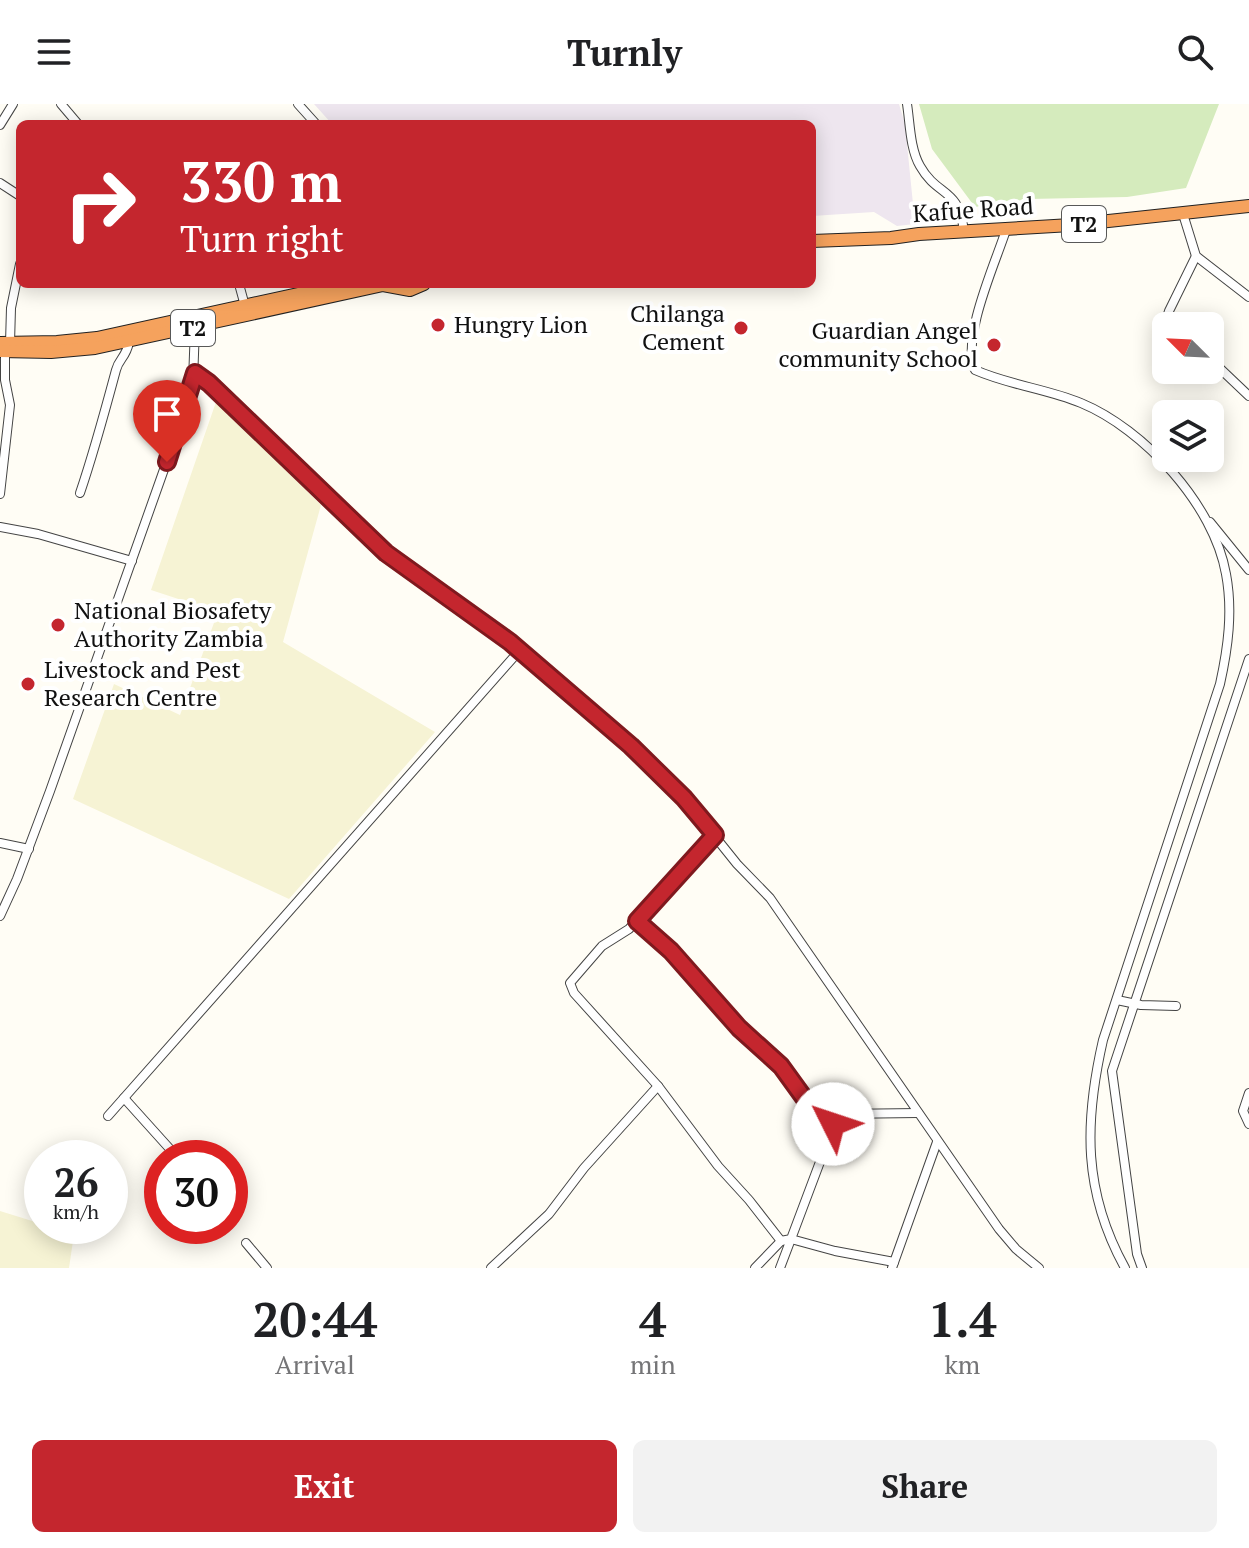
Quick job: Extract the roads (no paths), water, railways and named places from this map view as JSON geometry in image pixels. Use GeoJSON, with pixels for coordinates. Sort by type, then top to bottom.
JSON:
{"type":"FeatureCollection","features":[{"type":"Feature","properties":{"kind":"highway","name":"Kafue Road"},"geometry":{"type":"LineString","coordinates":[[816,241],[1006,230],[1249,206]]}},
{"type":"Feature","properties":{"kind":"highway","name":"Kafue Road"},"geometry":{"type":"LineString","coordinates":[[816,248],[885,243],[891,238]]}},
{"type":"Feature","properties":{"kind":"highway","name":"T2"},"geometry":{"type":"LineString","coordinates":[[4,347],[97,338],[326,288]]}},
{"type":"Feature","properties":{"kind":"highway","name":"T2"},"geometry":{"type":"LineString","coordinates":[[4,347],[51,352],[129,342],[370,288]]}},
{"type":"Feature","properties":{"kind":"street"},"geometry":{"type":"LineString","coordinates":[[0,125],[13,104]]}},
{"type":"Feature","properties":{"kind":"street"},"geometry":{"type":"LineString","coordinates":[[61,104],[75,120]]}},
{"type":"Feature","properties":{"kind":"street"},"geometry":{"type":"LineString","coordinates":[[298,104],[312,120]]}},
{"type":"Feature","properties":{"kind":"street"},"geometry":{"type":"LineString","coordinates":[[907,104],[920,167],[957,204],[962,214],[964,232]]}},
{"type":"Feature","properties":{"kind":"street"},"geometry":{"type":"LineString","coordinates":[[1183,214],[1196,256],[1249,297]]}},
{"type":"Feature","properties":{"kind":"street"},"geometry":{"type":"LineString","coordinates":[[1006,230],[978,314],[972,354],[975,370],[1081,403],[1125,427],[1156,456],[1249,570]]}},
{"type":"Feature","properties":{"kind":"street"},"geometry":{"type":"LineString","coordinates":[[1169,312],[1196,256]]}},
{"type":"Feature","properties":{"kind":"street"},"geometry":{"type":"LineString","coordinates":[[0,494],[10,405],[5,380],[4,347],[16,284]]}},
{"type":"Feature","properties":{"kind":"street"},"geometry":{"type":"LineString","coordinates":[[240,288],[245,306]]}},
{"type":"Feature","properties":{"kind":"street"},"geometry":{"type":"LineString","coordinates":[[0,916],[29,849],[173,444],[195,373],[195,327]]}},
{"type":"Feature","properties":{"kind":"street"},"geometry":{"type":"LineString","coordinates":[[80,493],[99,438],[118,364],[127,355],[129,342]]}},
{"type":"Feature","properties":{"kind":"street"},"geometry":{"type":"LineString","coordinates":[[1224,372],[1249,396]]}},
{"type":"Feature","properties":{"kind":"street"},"geometry":{"type":"LineString","coordinates":[[195,373],[386,553],[520,650],[684,798],[737,864],[770,898],[1010,1243],[1039,1268]]}},
{"type":"Feature","properties":{"kind":"street"},"geometry":{"type":"LineString","coordinates":[[1125,1268],[1101,1216],[1095,1193],[1089,1152],[1090,1122],[1097,1068],[1223,669],[1230,626],[1226,575],[1222,557],[1204,516]]}},
{"type":"Feature","properties":{"kind":"street"},"geometry":{"type":"LineString","coordinates":[[0,527],[38,534],[132,561]]}},
{"type":"Feature","properties":{"kind":"street"},"geometry":{"type":"LineString","coordinates":[[1222,557],[1223,547],[1232,548]]}},
{"type":"Feature","properties":{"kind":"street"},"geometry":{"type":"LineString","coordinates":[[108,1116],[520,650]]}},
{"type":"Feature","properties":{"kind":"street"},"geometry":{"type":"LineString","coordinates":[[1142,1268],[1137,1254],[1111,1076],[1249,659]]}},
{"type":"Feature","properties":{"kind":"street"},"geometry":{"type":"LineString","coordinates":[[715,835],[629,929],[602,946],[570,983],[574,993],[658,1086],[718,1166],[786,1240],[893,1265],[937,1142]]}},
{"type":"Feature","properties":{"kind":"street"},"geometry":{"type":"LineString","coordinates":[[0,843],[29,849]]}},
{"type":"Feature","properties":{"kind":"street"},"geometry":{"type":"LineString","coordinates":[[637,921],[671,951],[750,1039],[781,1066],[815,1113],[833,1124]]}},
{"type":"Feature","properties":{"kind":"street"},"geometry":{"type":"LineString","coordinates":[[1117,1000],[1176,1006]]}},
{"type":"Feature","properties":{"kind":"street"},"geometry":{"type":"LineString","coordinates":[[491,1268],[549,1214],[584,1168],[658,1086]]}},
{"type":"Feature","properties":{"kind":"street"},"geometry":{"type":"LineString","coordinates":[[1249,1093],[1243,1111],[1249,1124]]}},
{"type":"Feature","properties":{"kind":"street"},"geometry":{"type":"LineString","coordinates":[[124,1098],[162,1140]]}},
{"type":"Feature","properties":{"kind":"street"},"geometry":{"type":"LineString","coordinates":[[780,1268],[786,1240],[838,1114],[918,1113]]}},
{"type":"Feature","properties":{"kind":"street"},"geometry":{"type":"LineString","coordinates":[[755,1268],[786,1240]]}},
{"type":"Feature","properties":{"kind":"street"},"geometry":{"type":"LineString","coordinates":[[247,1244],[267,1268]]}},
{"type":"Feature","properties":{"kind":"place","name":"Hungry Lion"},"geometry":{"type":"Point","coordinates":[438,325]}},
{"type":"Feature","properties":{"kind":"place","name":"Chilanga Cement"},"geometry":{"type":"Point","coordinates":[741,328]}},
{"type":"Feature","properties":{"kind":"place","name":"Guardian Angel community School"},"geometry":{"type":"Point","coordinates":[994,345]}},
{"type":"Feature","properties":{"kind":"place","name":"National Biosafety Authority Zambia"},"geometry":{"type":"Point","coordinates":[58,625]}},
{"type":"Feature","properties":{"kind":"place","name":"Livestock and Pest Research Centre"},"geometry":{"type":"Point","coordinates":[28,684]}}]}
